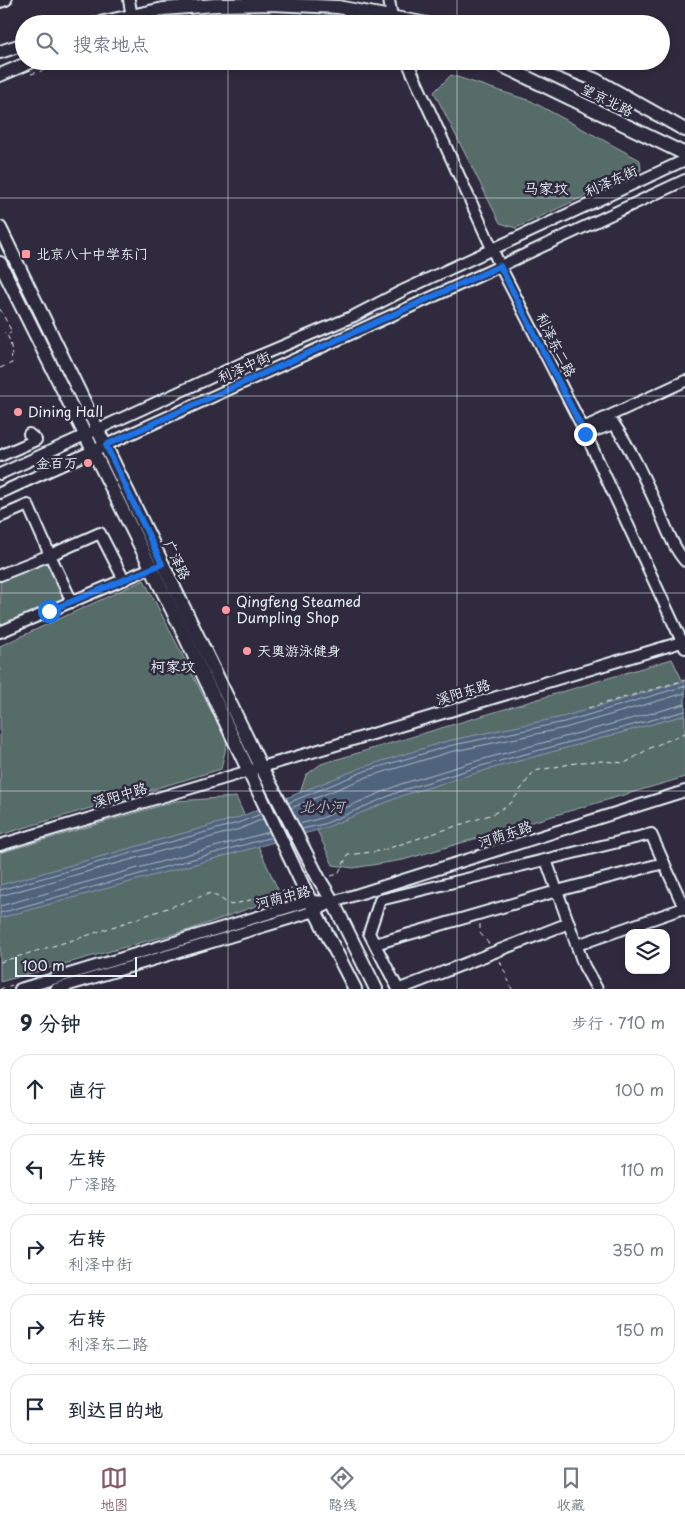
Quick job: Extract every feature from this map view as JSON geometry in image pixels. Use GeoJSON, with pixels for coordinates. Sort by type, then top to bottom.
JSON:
{"type":"FeatureCollection","features":[{"type":"Feature","properties":{"kind":"main road"},"geometry":{"type":"LineString","coordinates":[[140,15],[163,9],[215,5],[270,4],[338,7],[372,15]]}},
{"type":"Feature","properties":{"kind":"main road"},"geometry":{"type":"LineString","coordinates":[[0,52],[15,47]]}},
{"type":"Feature","properties":{"kind":"main road"},"geometry":{"type":"LineString","coordinates":[[0,75],[15,69]]}},
{"type":"Feature","properties":{"kind":"main road","name":"望京北路"},"geometry":{"type":"LineString","coordinates":[[510,70],[685,154]]}},
{"type":"Feature","properties":{"kind":"main road","name":"望京北路"},"geometry":{"type":"LineString","coordinates":[[571,70],[596,80],[685,130]]}},
{"type":"Feature","properties":{"kind":"main road","name":"广泽路"},"geometry":{"type":"LineString","coordinates":[[0,228],[106,445],[156,566]]}},
{"type":"Feature","properties":{"kind":"main road","name":"广泽路"},"geometry":{"type":"LineString","coordinates":[[0,263],[93,451],[156,566],[255,769],[261,798],[312,906],[355,989]]}},
{"type":"Feature","properties":{"kind":"main road","name":"广泽路"},"geometry":{"type":"LineString","coordinates":[[255,769],[275,792],[376,989]]}},
{"type":"Feature","properties":{"kind":"street"},"geometry":{"type":"LineString","coordinates":[[0,2],[6,0]]}},
{"type":"Feature","properties":{"kind":"street"},"geometry":{"type":"LineString","coordinates":[[129,0],[132,15]]}},
{"type":"Feature","properties":{"kind":"street"},"geometry":{"type":"LineString","coordinates":[[389,0],[392,15]]}},
{"type":"Feature","properties":{"kind":"street","name":"利泽东二路"},"geometry":{"type":"LineString","coordinates":[[411,70],[492,250],[584,431],[684,644]]}},
{"type":"Feature","properties":{"kind":"street","name":"利泽东街"},"geometry":{"type":"LineString","coordinates":[[492,250],[685,160]]}},
{"type":"Feature","properties":{"kind":"street"},"geometry":{"type":"LineString","coordinates":[[500,266],[685,180]]}},
{"type":"Feature","properties":{"kind":"street","name":"利泽中街"},"geometry":{"type":"LineString","coordinates":[[0,474],[248,361],[354,316],[402,291],[492,250]]}},
{"type":"Feature","properties":{"kind":"street","name":"利泽中街"},"geometry":{"type":"LineString","coordinates":[[0,493],[500,266]]}},
{"type":"Feature","properties":{"kind":"street"},"geometry":{"type":"LineString","coordinates":[[584,431],[685,381]]}},
{"type":"Feature","properties":{"kind":"street"},"geometry":{"type":"LineString","coordinates":[[584,431],[614,424],[624,440],[679,554],[685,561]]}},
{"type":"Feature","properties":{"kind":"street"},"geometry":{"type":"LineString","coordinates":[[0,456],[36,440],[29,434]]}},
{"type":"Feature","properties":{"kind":"street"},"geometry":{"type":"LineString","coordinates":[[0,517],[28,505],[72,602]]}},
{"type":"Feature","properties":{"kind":"street"},"geometry":{"type":"LineString","coordinates":[[0,576],[100,533],[124,580]]}},
{"type":"Feature","properties":{"kind":"street"},"geometry":{"type":"LineString","coordinates":[[0,632],[156,566]]}},
{"type":"Feature","properties":{"kind":"street","name":"溪阳东路"},"geometry":{"type":"LineString","coordinates":[[255,769],[684,644]]}},
{"type":"Feature","properties":{"kind":"street","name":"溪阳中路"},"geometry":{"type":"LineString","coordinates":[[0,845],[255,769]]}},
{"type":"Feature","properties":{"kind":"street","name":"河荫东路"},"geometry":{"type":"LineString","coordinates":[[333,902],[685,791]]}},
{"type":"Feature","properties":{"kind":"street"},"geometry":{"type":"LineString","coordinates":[[569,923],[399,989],[369,933],[380,900],[651,834],[685,909],[576,945]]}},
{"type":"Feature","properties":{"kind":"street"},"geometry":{"type":"LineString","coordinates":[[546,860],[593,988]]}},
{"type":"Feature","properties":{"kind":"street"},"geometry":{"type":"LineString","coordinates":[[375,944],[664,862]]}},
{"type":"Feature","properties":{"kind":"street","name":"河荫中路"},"geometry":{"type":"LineString","coordinates":[[20,989],[312,906],[333,902]]}},
{"type":"Feature","properties":{"kind":"street","name":"河荫中路"},"geometry":{"type":"LineString","coordinates":[[56,989],[312,906]]}},
{"type":"Feature","properties":{"kind":"path"},"geometry":{"type":"LineString","coordinates":[[29,75],[46,70]]}},
{"type":"Feature","properties":{"kind":"path"},"geometry":{"type":"LineString","coordinates":[[0,310],[12,332],[7,334]]}},
{"type":"Feature","properties":{"kind":"path"},"geometry":{"type":"LineString","coordinates":[[0,368],[12,363],[11,344],[7,334],[4,332]]}},
{"type":"Feature","properties":{"kind":"path"},"geometry":{"type":"LineString","coordinates":[[588,708],[685,680]]}},
{"type":"Feature","properties":{"kind":"path"},"geometry":{"type":"LineString","coordinates":[[319,879],[338,874],[348,855],[380,851],[493,814],[511,803],[534,771],[581,762],[625,763],[650,748],[685,733]]}},
{"type":"Feature","properties":{"kind":"path"},"geometry":{"type":"LineString","coordinates":[[0,962],[94,933],[211,893],[231,905],[303,885]]}},
{"type":"Feature","properties":{"kind":"green space"},"geometry":{"type":"Polygon","coordinates":[[[451,75],[531,101],[640,160],[641,170],[516,228],[500,223],[434,92],[451,75]]]}},
{"type":"Feature","properties":{"kind":"green space"},"geometry":{"type":"Polygon","coordinates":[[[49,556],[69,600],[0,629],[0,578],[49,556]]]}},
{"type":"Feature","properties":{"kind":"green space"},"geometry":{"type":"Polygon","coordinates":[[[144,580],[227,742],[221,769],[0,835],[0,646],[144,580]]]}},
{"type":"Feature","properties":{"kind":"green space"},"geometry":{"type":"Polygon","coordinates":[[[672,659],[685,686],[685,777],[403,860],[353,868],[333,865],[300,793],[306,775],[321,764],[672,659]]]}},
{"type":"Feature","properties":{"kind":"green space"},"geometry":{"type":"Polygon","coordinates":[[[236,797],[279,892],[264,903],[189,930],[0,982],[0,853],[176,801],[236,797]]]}},
{"type":"Feature","properties":{"kind":"water","name":"北小河"},"geometry":{"type":"Polygon","coordinates":[[[685,681],[685,715],[404,795],[325,828],[0,918],[0,885],[237,818],[363,767],[447,741],[562,717],[685,681]]]}},
{"type":"Feature","properties":{"kind":"place","name":"北京八十中学东门"},"geometry":{"type":"Point","coordinates":[26,254]}},
{"type":"Feature","properties":{"kind":"place","name":"Dining Hall"},"geometry":{"type":"Point","coordinates":[18,412]}},
{"type":"Feature","properties":{"kind":"place","name":"金百万"},"geometry":{"type":"Point","coordinates":[88,463]}},
{"type":"Feature","properties":{"kind":"place","name":"Qingfeng Steamed Dumpling Shop"},"geometry":{"type":"Point","coordinates":[226,610]}},
{"type":"Feature","properties":{"kind":"place","name":"天奥游泳健身"},"geometry":{"type":"Point","coordinates":[247,651]}},
{"type":"Feature","properties":{"kind":"district","name":"马家坟"},"geometry":{"type":"Point","coordinates":[546,189]}},
{"type":"Feature","properties":{"kind":"district","name":"柯家坟"},"geometry":{"type":"Point","coordinates":[173,667]}},
{"type":"Feature","properties":{"kind":"route"},"geometry":{"type":"LineString","coordinates":[[49,611],[162,564],[106,445],[500,266],[585,434]]}}]}
